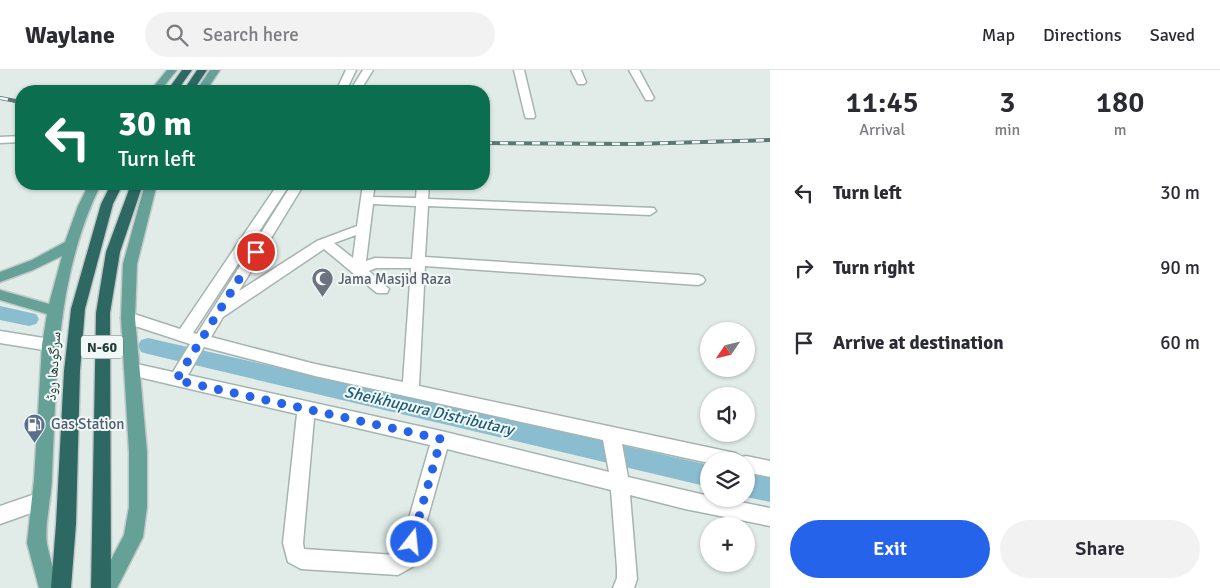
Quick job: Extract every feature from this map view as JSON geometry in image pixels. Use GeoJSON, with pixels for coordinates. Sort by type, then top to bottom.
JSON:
{"type":"FeatureCollection","features":[{"type":"Feature","properties":{"kind":"highway"},"geometry":{"type":"LineString","coordinates":[[176,85],[187,70]]}},
{"type":"Feature","properties":{"kind":"highway"},"geometry":{"type":"LineString","coordinates":[[192,85],[202,70]]}},
{"type":"Feature","properties":{"kind":"highway","name":"سرگودھا روڈ"},"geometry":{"type":"LineString","coordinates":[[61,588],[66,524],[72,371],[78,309],[107,204],[114,190]]}},
{"type":"Feature","properties":{"kind":"highway","name":"N-60"},"geometry":{"type":"LineString","coordinates":[[101,588],[103,314],[113,252],[135,190]]}},
{"type":"Feature","properties":{"kind":"main road"},"geometry":{"type":"LineString","coordinates":[[160,85],[172,70]]}},
{"type":"Feature","properties":{"kind":"main road"},"geometry":{"type":"LineString","coordinates":[[205,85],[215,70]]}},
{"type":"Feature","properties":{"kind":"main road"},"geometry":{"type":"LineString","coordinates":[[49,588],[36,543],[41,501],[50,345],[55,311],[72,245],[84,206],[92,190]]}},
{"type":"Feature","properties":{"kind":"main road"},"geometry":{"type":"LineString","coordinates":[[106,588],[133,537],[138,507],[138,452],[128,318],[130,264],[149,190]]}},
{"type":"Feature","properties":{"kind":"main road"},"geometry":{"type":"LineString","coordinates":[[0,277],[24,269],[72,245]]}},
{"type":"Feature","properties":{"kind":"main road"},"geometry":{"type":"LineString","coordinates":[[0,295],[55,311]]}},
{"type":"Feature","properties":{"kind":"street"},"geometry":{"type":"LineString","coordinates":[[345,85],[351,70]]}},
{"type":"Feature","properties":{"kind":"street"},"geometry":{"type":"LineString","coordinates":[[359,85],[368,70]]}},
{"type":"Feature","properties":{"kind":"street"},"geometry":{"type":"LineString","coordinates":[[519,70],[530,116]]}},
{"type":"Feature","properties":{"kind":"street"},"geometry":{"type":"LineString","coordinates":[[576,70],[582,82]]}},
{"type":"Feature","properties":{"kind":"street"},"geometry":{"type":"LineString","coordinates":[[634,70],[649,98]]}},
{"type":"Feature","properties":{"kind":"street"},"geometry":{"type":"LineString","coordinates":[[0,140],[15,139]]}},
{"type":"Feature","properties":{"kind":"street"},"geometry":{"type":"LineString","coordinates":[[182,336],[280,190]]}},
{"type":"Feature","properties":{"kind":"street"},"geometry":{"type":"LineString","coordinates":[[176,380],[294,190]]}},
{"type":"Feature","properties":{"kind":"street"},"geometry":{"type":"LineString","coordinates":[[358,270],[368,190]]}},
{"type":"Feature","properties":{"kind":"street"},"geometry":{"type":"LineString","coordinates":[[411,391],[423,190]]}},
{"type":"Feature","properties":{"kind":"street"},"geometry":{"type":"LineString","coordinates":[[367,200],[650,211]]}},
{"type":"Feature","properties":{"kind":"street"},"geometry":{"type":"LineString","coordinates":[[213,319],[228,306],[289,264],[344,234],[363,229]]}},
{"type":"Feature","properties":{"kind":"street"},"geometry":{"type":"LineString","coordinates":[[325,243],[382,289]]}},
{"type":"Feature","properties":{"kind":"street"},"geometry":{"type":"LineString","coordinates":[[358,270],[375,264],[428,261],[698,280]]}},
{"type":"Feature","properties":{"kind":"street"},"geometry":{"type":"LineString","coordinates":[[128,318],[182,336],[288,364],[700,454]]}},
{"type":"Feature","properties":{"kind":"street"},"geometry":{"type":"LineString","coordinates":[[0,337],[50,345]]}},
{"type":"Feature","properties":{"kind":"street"},"geometry":{"type":"LineString","coordinates":[[132,369],[441,439],[685,500],[770,517]]}},
{"type":"Feature","properties":{"kind":"street"},"geometry":{"type":"LineString","coordinates":[[306,409],[293,543],[295,555],[301,559],[398,566],[407,560],[441,439]]}},
{"type":"Feature","properties":{"kind":"street"},"geometry":{"type":"LineString","coordinates":[[611,435],[620,483],[627,568],[627,579],[623,588]]}},
{"type":"Feature","properties":{"kind":"street"},"geometry":{"type":"LineString","coordinates":[[755,466],[770,469]]}},
{"type":"Feature","properties":{"kind":"street"},"geometry":{"type":"LineString","coordinates":[[0,515],[41,501]]}},
{"type":"Feature","properties":{"kind":"waterway","name":"Sheikhupura Distributary"},"geometry":{"type":"LineString","coordinates":[[0,313],[29,319]]}},
{"type":"Feature","properties":{"kind":"waterway","name":"Sheikhupura Distributary"},"geometry":{"type":"LineString","coordinates":[[148,346],[700,474]]}},
{"type":"Feature","properties":{"kind":"waterway","name":"Sheikhupura Distributary"},"geometry":{"type":"LineString","coordinates":[[755,487],[770,490]]}},
{"type":"Feature","properties":{"kind":"railway"},"geometry":{"type":"LineString","coordinates":[[0,98],[15,101]]}},
{"type":"Feature","properties":{"kind":"railway"},"geometry":{"type":"LineString","coordinates":[[490,143],[634,144],[770,140]]}},
{"type":"Feature","properties":{"kind":"place","name":"Jama Masjid Raza"},"geometry":{"type":"Point","coordinates":[322,298]}},
{"type":"Feature","properties":{"kind":"place","name":"Gas Station"},"geometry":{"type":"Point","coordinates":[35,443]}},
{"type":"Feature","properties":{"kind":"route"},"geometry":{"type":"LineString","coordinates":[[256,252],[176,380],[441,439],[412,542]]}}]}
